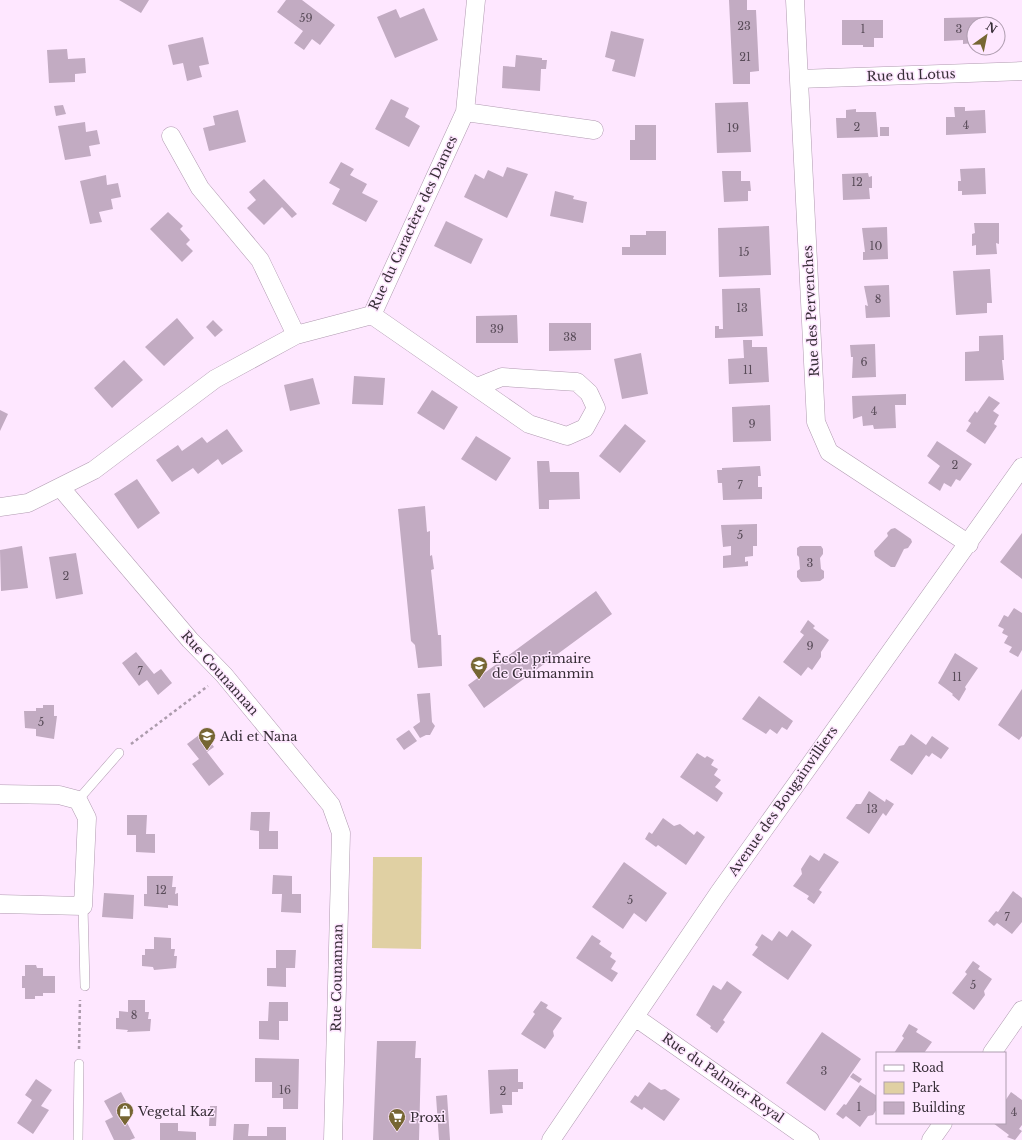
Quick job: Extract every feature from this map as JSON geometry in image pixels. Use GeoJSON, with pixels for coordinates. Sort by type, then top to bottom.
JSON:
{"type":"FeatureCollection","features":[{"type":"Feature","properties":{"kind":"street","name":"Rue du Caractère des Dames"},"geometry":{"type":"LineString","coordinates":[[0,507],[28,503],[94,470],[215,379],[296,335],[372,315],[465,112],[476,0]]}},
{"type":"Feature","properties":{"kind":"street","name":"Rue des Pervenches"},"geometry":{"type":"LineString","coordinates":[[795,0],[816,422],[829,452],[969,544]]}},
{"type":"Feature","properties":{"kind":"street","name":"Rue du Lotus"},"geometry":{"type":"LineString","coordinates":[[799,79],[1022,71]]}},
{"type":"Feature","properties":{"kind":"street"},"geometry":{"type":"LineString","coordinates":[[465,112],[594,130]]}},
{"type":"Feature","properties":{"kind":"street"},"geometry":{"type":"LineString","coordinates":[[171,136],[200,188],[260,260],[296,335]]}},
{"type":"Feature","properties":{"kind":"street"},"geometry":{"type":"LineString","coordinates":[[372,315],[529,424],[567,436],[585,428],[596,408],[589,393],[577,382],[502,377],[477,387]]}},
{"type":"Feature","properties":{"kind":"street","name":"Avenue des Bougainvilliers"},"geometry":{"type":"LineString","coordinates":[[551,1140],[718,894],[924,602],[969,544],[1022,467]]}},
{"type":"Feature","properties":{"kind":"street","name":"Rue Counannan"},"geometry":{"type":"LineString","coordinates":[[60,487],[185,634],[224,675],[331,804],[341,833],[333,1140]]}},
{"type":"Feature","properties":{"kind":"street"},"geometry":{"type":"LineString","coordinates":[[0,794],[59,795],[78,800],[87,818],[83,906],[0,904]]}},
{"type":"Feature","properties":{"kind":"street"},"geometry":{"type":"LineString","coordinates":[[993,1052],[1022,1010]]}},
{"type":"Feature","properties":{"kind":"street","name":"Rue du Palmier Royal"},"geometry":{"type":"LineString","coordinates":[[635,1017],[810,1140]]}},
{"type":"Feature","properties":{"kind":"street"},"geometry":{"type":"LineString","coordinates":[[931,1140],[942,1124]]}},
{"type":"Feature","properties":{"kind":"lane"},"geometry":{"type":"LineString","coordinates":[[78,800],[119,753]]}},
{"type":"Feature","properties":{"kind":"lane"},"geometry":{"type":"LineString","coordinates":[[83,906],[85,986]]}},
{"type":"Feature","properties":{"kind":"lane"},"geometry":{"type":"LineString","coordinates":[[78,1064],[78,1140]]}},
{"type":"Feature","properties":{"kind":"path"},"geometry":{"type":"LineString","coordinates":[[119,753],[224,675]]}},
{"type":"Feature","properties":{"kind":"path"},"geometry":{"type":"LineString","coordinates":[[78,1064],[79,1002],[85,986]]}},
{"type":"Feature","properties":{"kind":"green space"},"geometry":{"type":"Polygon","coordinates":[[[373,857],[422,857],[421,949],[372,948],[373,857]]]}},
{"type":"Feature","properties":{"kind":"building"},"geometry":{"type":"Polygon","coordinates":[[[119,0],[149,0],[141,13],[119,0]]]}},
{"type":"Feature","properties":{"kind":"building"},"geometry":{"type":"Polygon","coordinates":[[[286,0],[302,0],[335,25],[320,45],[312,39],[304,50],[294,43],[303,31],[277,12],[286,0]]]}},
{"type":"Feature","properties":{"kind":"building"},"geometry":{"type":"Polygon","coordinates":[[[729,0],[747,0],[747,10],[756,10],[759,71],[750,72],[750,84],[733,84],[729,0]]]}},
{"type":"Feature","properties":{"kind":"building"},"geometry":{"type":"Polygon","coordinates":[[[424,8],[438,40],[395,58],[377,17],[396,9],[400,18],[424,8]]]}},
{"type":"Feature","properties":{"kind":"building"},"geometry":{"type":"Polygon","coordinates":[[[966,17],[966,44],[963,44],[963,40],[944,41],[944,18],[966,17]]]}},
{"type":"Feature","properties":{"kind":"building"},"geometry":{"type":"Polygon","coordinates":[[[842,20],[883,20],[883,38],[874,38],[874,47],[863,47],[863,45],[842,45],[842,20]]]}},
{"type":"Feature","properties":{"kind":"building"},"geometry":{"type":"Polygon","coordinates":[[[611,31],[644,39],[635,77],[612,71],[615,60],[605,57],[611,31]]]}},
{"type":"Feature","properties":{"kind":"building"},"geometry":{"type":"Polygon","coordinates":[[[203,37],[209,64],[199,66],[202,77],[187,81],[183,63],[173,65],[168,45],[203,37]]]}},
{"type":"Feature","properties":{"kind":"building"},"geometry":{"type":"Polygon","coordinates":[[[67,49],[68,59],[85,58],[86,73],[75,74],[75,82],[49,83],[47,50],[67,49]]]}},
{"type":"Feature","properties":{"kind":"building"},"geometry":{"type":"Polygon","coordinates":[[[516,55],[547,60],[546,69],[541,69],[540,91],[502,88],[503,66],[515,67],[516,55]]]}},
{"type":"Feature","properties":{"kind":"building"},"geometry":{"type":"Polygon","coordinates":[[[391,99],[409,108],[405,117],[420,126],[409,147],[375,129],[391,99]]]}},
{"type":"Feature","properties":{"kind":"building"},"geometry":{"type":"Polygon","coordinates":[[[748,102],[751,152],[717,153],[715,103],[748,102]]]}},
{"type":"Feature","properties":{"kind":"building"},"geometry":{"type":"Polygon","coordinates":[[[63,105],[66,114],[56,116],[54,106],[63,105]]]}},
{"type":"Feature","properties":{"kind":"building"},"geometry":{"type":"Polygon","coordinates":[[[954,107],[965,107],[965,111],[985,110],[986,133],[946,135],[946,117],[955,117],[954,107]]]}},
{"type":"Feature","properties":{"kind":"building"},"geometry":{"type":"Polygon","coordinates":[[[856,109],[856,112],[876,112],[878,137],[837,138],[836,118],[846,118],[846,110],[856,109]]]}},
{"type":"Feature","properties":{"kind":"building"},"geometry":{"type":"Polygon","coordinates":[[[238,110],[246,142],[209,151],[203,128],[215,125],[213,116],[238,110]]]}},
{"type":"Feature","properties":{"kind":"building"},"geometry":{"type":"Polygon","coordinates":[[[85,122],[86,132],[97,130],[100,144],[89,146],[91,156],[65,160],[58,126],[85,122]]]}},
{"type":"Feature","properties":{"kind":"building"},"geometry":{"type":"Polygon","coordinates":[[[635,125],[656,125],[656,160],[630,160],[630,140],[635,140],[635,125]]]}},
{"type":"Feature","properties":{"kind":"building"},"geometry":{"type":"Polygon","coordinates":[[[880,127],[889,127],[889,136],[880,136],[880,127]]]}},
{"type":"Feature","properties":{"kind":"building"},"geometry":{"type":"Polygon","coordinates":[[[341,162],[354,169],[350,175],[367,184],[362,193],[378,201],[366,222],[332,204],[340,189],[329,183],[341,162]]]}},
{"type":"Feature","properties":{"kind":"building"},"geometry":{"type":"Polygon","coordinates":[[[507,167],[528,174],[507,218],[464,197],[475,174],[484,179],[488,170],[503,177],[507,167]]]}},
{"type":"Feature","properties":{"kind":"building"},"geometry":{"type":"Polygon","coordinates":[[[985,168],[986,194],[962,195],[962,191],[958,191],[958,181],[961,181],[960,169],[985,168]]]}},
{"type":"Feature","properties":{"kind":"building"},"geometry":{"type":"Polygon","coordinates":[[[722,171],[741,171],[741,181],[750,181],[751,191],[748,191],[748,201],[724,202],[722,171]]]}},
{"type":"Feature","properties":{"kind":"building"},"geometry":{"type":"Polygon","coordinates":[[[868,173],[869,177],[872,176],[872,188],[869,188],[870,199],[843,200],[842,174],[868,173]]]}},
{"type":"Feature","properties":{"kind":"building"},"geometry":{"type":"Polygon","coordinates":[[[106,175],[107,185],[118,183],[121,197],[111,199],[113,209],[99,212],[102,222],[90,224],[80,181],[106,175]]]}},
{"type":"Feature","properties":{"kind":"building"},"geometry":{"type":"Polygon","coordinates":[[[264,179],[297,214],[292,218],[282,207],[264,225],[247,208],[256,200],[249,192],[264,179]]]}},
{"type":"Feature","properties":{"kind":"building"},"geometry":{"type":"Polygon","coordinates":[[[555,191],[574,196],[573,199],[587,202],[583,223],[550,216],[555,191]]]}},
{"type":"Feature","properties":{"kind":"building"},"geometry":{"type":"Polygon","coordinates":[[[168,212],[183,226],[180,229],[190,240],[186,244],[193,251],[182,262],[150,229],[168,212]]]}},
{"type":"Feature","properties":{"kind":"building"},"geometry":{"type":"Polygon","coordinates":[[[446,221],[483,239],[471,264],[434,246],[446,221]]]}},
{"type":"Feature","properties":{"kind":"building"},"geometry":{"type":"Polygon","coordinates":[[[974,223],[999,223],[999,244],[996,243],[997,254],[976,255],[976,245],[972,246],[972,234],[975,233],[974,223]]]}},
{"type":"Feature","properties":{"kind":"building"},"geometry":{"type":"Polygon","coordinates":[[[769,226],[771,275],[719,277],[718,228],[769,226]]]}},
{"type":"Feature","properties":{"kind":"building"},"geometry":{"type":"Polygon","coordinates":[[[887,227],[888,259],[863,260],[863,252],[865,252],[862,228],[887,227]]]}},
{"type":"Feature","properties":{"kind":"building"},"geometry":{"type":"Polygon","coordinates":[[[646,231],[666,231],[666,255],[622,255],[622,247],[630,247],[630,235],[646,235],[646,231]]]}},
{"type":"Feature","properties":{"kind":"building"},"geometry":{"type":"Polygon","coordinates":[[[990,269],[992,303],[987,303],[987,313],[956,315],[953,271],[990,269]]]}},
{"type":"Feature","properties":{"kind":"building"},"geometry":{"type":"Polygon","coordinates":[[[889,285],[890,317],[866,318],[865,305],[868,306],[864,286],[889,285]]]}},
{"type":"Feature","properties":{"kind":"building"},"geometry":{"type":"Polygon","coordinates":[[[760,288],[763,336],[715,338],[715,326],[719,326],[719,329],[723,329],[722,289],[760,288]]]}},
{"type":"Feature","properties":{"kind":"building"},"geometry":{"type":"Polygon","coordinates":[[[517,315],[518,343],[476,343],[476,316],[517,315]]]}},
{"type":"Feature","properties":{"kind":"building"},"geometry":{"type":"Polygon","coordinates":[[[177,318],[194,338],[164,366],[145,347],[177,318]]]}},
{"type":"Feature","properties":{"kind":"building"},"geometry":{"type":"Polygon","coordinates":[[[213,320],[223,330],[215,337],[206,327],[213,320]]]}},
{"type":"Feature","properties":{"kind":"building"},"geometry":{"type":"Polygon","coordinates":[[[549,323],[591,323],[591,350],[549,351],[549,323]]]}},
{"type":"Feature","properties":{"kind":"building"},"geometry":{"type":"Polygon","coordinates":[[[1003,335],[1004,360],[1002,360],[1004,380],[965,381],[965,352],[979,351],[979,336],[1003,335]]]}},
{"type":"Feature","properties":{"kind":"building"},"geometry":{"type":"Polygon","coordinates":[[[743,340],[752,340],[752,347],[767,347],[769,382],[729,384],[728,359],[744,358],[743,340]]]}},
{"type":"Feature","properties":{"kind":"building"},"geometry":{"type":"Polygon","coordinates":[[[875,344],[876,377],[852,378],[853,357],[851,357],[850,345],[875,344]]]}},
{"type":"Feature","properties":{"kind":"building"},"geometry":{"type":"Polygon","coordinates":[[[641,353],[648,394],[622,399],[614,359],[641,353]]]}},
{"type":"Feature","properties":{"kind":"building"},"geometry":{"type":"Polygon","coordinates":[[[124,360],[143,380],[112,408],[94,388],[124,360]]]}},
{"type":"Feature","properties":{"kind":"building"},"geometry":{"type":"Polygon","coordinates":[[[354,376],[385,378],[383,405],[352,404],[354,376]]]}},
{"type":"Feature","properties":{"kind":"building"},"geometry":{"type":"Polygon","coordinates":[[[313,378],[320,404],[290,411],[284,385],[313,378]]]}},
{"type":"Feature","properties":{"kind":"building"},"geometry":{"type":"Polygon","coordinates":[[[432,390],[458,407],[444,430],[417,413],[432,390]]]}},
{"type":"Feature","properties":{"kind":"building"},"geometry":{"type":"Polygon","coordinates":[[[906,394],[906,405],[895,405],[896,428],[874,429],[873,425],[863,426],[862,416],[853,419],[852,396],[906,394]]]}},
{"type":"Feature","properties":{"kind":"building"},"geometry":{"type":"Polygon","coordinates":[[[989,396],[1000,403],[993,411],[999,415],[994,424],[997,426],[985,444],[966,431],[971,423],[968,421],[975,411],[977,413],[989,396]]]}},
{"type":"Feature","properties":{"kind":"building"},"geometry":{"type":"Polygon","coordinates":[[[770,405],[771,441],[733,442],[732,407],[770,405]]]}},
{"type":"Feature","properties":{"kind":"building"},"geometry":{"type":"Polygon","coordinates":[[[0,410],[8,414],[0,431],[0,410]]]}},
{"type":"Feature","properties":{"kind":"building"},"geometry":{"type":"Polygon","coordinates":[[[625,424],[646,441],[620,473],[599,456],[625,424]]]}},
{"type":"Feature","properties":{"kind":"building"},"geometry":{"type":"Polygon","coordinates":[[[227,429],[243,451],[222,465],[218,459],[198,474],[193,468],[172,482],[156,460],[178,445],[182,451],[202,437],[207,443],[227,429]]]}},
{"type":"Feature","properties":{"kind":"building"},"geometry":{"type":"Polygon","coordinates":[[[476,436],[511,458],[496,481],[461,459],[476,436]]]}},
{"type":"Feature","properties":{"kind":"building"},"geometry":{"type":"Polygon","coordinates":[[[937,441],[972,464],[960,481],[956,479],[951,487],[944,483],[940,491],[928,483],[940,466],[927,456],[937,441]]]}},
{"type":"Feature","properties":{"kind":"building"},"geometry":{"type":"Polygon","coordinates":[[[537,461],[549,461],[550,472],[579,472],[580,499],[549,500],[549,509],[539,509],[537,461]]]}},
{"type":"Feature","properties":{"kind":"building"},"geometry":{"type":"Polygon","coordinates":[[[760,466],[761,476],[758,476],[758,487],[762,487],[762,499],[723,500],[722,483],[718,483],[717,470],[722,470],[722,468],[760,466]]]}},
{"type":"Feature","properties":{"kind":"building"},"geometry":{"type":"Polygon","coordinates":[[[137,479],[160,513],[138,529],[114,494],[137,479]]]}},
{"type":"Feature","properties":{"kind":"building"},"geometry":{"type":"Polygon","coordinates":[[[425,506],[427,532],[430,531],[430,556],[432,555],[434,569],[431,570],[438,635],[441,635],[442,666],[418,668],[415,645],[411,641],[398,509],[425,506]]]}},
{"type":"Feature","properties":{"kind":"building"},"geometry":{"type":"Polygon","coordinates":[[[757,524],[757,546],[753,546],[753,556],[745,557],[745,562],[748,561],[748,566],[723,568],[723,556],[731,555],[731,546],[723,547],[721,525],[757,524]]]}},
{"type":"Feature","properties":{"kind":"building"},"geometry":{"type":"Polygon","coordinates":[[[895,528],[911,539],[912,542],[908,548],[904,549],[895,567],[891,567],[875,556],[874,551],[888,536],[887,533],[891,529],[895,528]]]}},
{"type":"Feature","properties":{"kind":"building"},"geometry":{"type":"Polygon","coordinates":[[[1022,533],[1022,579],[1000,562],[1022,533]]]}},
{"type":"Feature","properties":{"kind":"building"},"geometry":{"type":"Polygon","coordinates":[[[22,546],[28,588],[1,591],[0,550],[22,546]]]}},
{"type":"Feature","properties":{"kind":"building"},"geometry":{"type":"Polygon","coordinates":[[[800,546],[821,546],[823,549],[823,554],[820,558],[821,569],[824,571],[824,578],[820,581],[801,582],[797,577],[797,571],[800,569],[797,548],[800,546]]]}},
{"type":"Feature","properties":{"kind":"building"},"geometry":{"type":"Polygon","coordinates":[[[76,553],[83,594],[56,599],[49,557],[76,553]]]}},
{"type":"Feature","properties":{"kind":"building"},"geometry":{"type":"Polygon","coordinates":[[[596,591],[612,614],[484,708],[468,685],[596,591]]]}},
{"type":"Feature","properties":{"kind":"building"},"geometry":{"type":"Polygon","coordinates":[[[1014,608],[1022,613],[1022,650],[1018,657],[1009,652],[1012,647],[1004,643],[1008,636],[1002,633],[1004,629],[998,626],[1004,615],[1008,617],[1014,608]]]}},
{"type":"Feature","properties":{"kind":"building"},"geometry":{"type":"Polygon","coordinates":[[[808,620],[815,626],[813,628],[829,640],[821,652],[821,657],[812,670],[808,667],[801,676],[783,662],[804,635],[800,632],[808,620]]]}},
{"type":"Feature","properties":{"kind":"building"},"geometry":{"type":"Polygon","coordinates":[[[136,652],[154,674],[161,669],[172,683],[158,695],[147,680],[139,686],[122,663],[136,652]]]}},
{"type":"Feature","properties":{"kind":"building"},"geometry":{"type":"Polygon","coordinates":[[[955,653],[978,668],[965,687],[966,689],[959,701],[952,695],[953,694],[938,683],[955,653]]]}},
{"type":"Feature","properties":{"kind":"building"},"geometry":{"type":"Polygon","coordinates":[[[1022,689],[1022,736],[1019,740],[998,725],[1022,689]]]}},
{"type":"Feature","properties":{"kind":"building"},"geometry":{"type":"Polygon","coordinates":[[[430,693],[432,722],[435,726],[430,735],[420,738],[413,727],[420,722],[417,694],[430,693]]]}},
{"type":"Feature","properties":{"kind":"building"},"geometry":{"type":"Polygon","coordinates":[[[759,696],[793,721],[787,730],[782,727],[777,734],[770,729],[766,734],[742,719],[759,696]]]}},
{"type":"Feature","properties":{"kind":"building"},"geometry":{"type":"Polygon","coordinates":[[[43,705],[54,705],[54,716],[57,716],[54,739],[36,736],[36,729],[25,728],[24,711],[36,711],[36,708],[43,708],[43,705]]]}},
{"type":"Feature","properties":{"kind":"building"},"geometry":{"type":"Polygon","coordinates":[[[409,730],[417,741],[404,750],[396,739],[409,730]]]}},
{"type":"Feature","properties":{"kind":"building"},"geometry":{"type":"Polygon","coordinates":[[[203,732],[214,747],[207,752],[224,774],[209,786],[192,764],[199,759],[187,744],[203,732]]]}},
{"type":"Feature","properties":{"kind":"building"},"geometry":{"type":"Polygon","coordinates":[[[911,734],[926,745],[932,736],[949,748],[941,759],[932,753],[929,757],[926,755],[912,775],[890,760],[899,746],[904,745],[911,734]]]}},
{"type":"Feature","properties":{"kind":"building"},"geometry":{"type":"Polygon","coordinates":[[[697,753],[705,758],[707,756],[714,760],[711,765],[718,769],[714,775],[721,780],[715,787],[723,793],[717,802],[680,777],[697,753]]]}},
{"type":"Feature","properties":{"kind":"building"},"geometry":{"type":"Polygon","coordinates":[[[869,791],[885,802],[886,799],[894,804],[886,816],[883,813],[869,834],[846,818],[856,804],[861,804],[869,791]]]}},
{"type":"Feature","properties":{"kind":"building"},"geometry":{"type":"Polygon","coordinates":[[[251,812],[270,812],[269,831],[278,831],[278,849],[259,849],[259,831],[250,830],[251,812]]]}},
{"type":"Feature","properties":{"kind":"building"},"geometry":{"type":"Polygon","coordinates":[[[127,815],[147,815],[146,834],[155,834],[155,853],[136,852],[136,835],[127,835],[127,815]]]}},
{"type":"Feature","properties":{"kind":"building"},"geometry":{"type":"Polygon","coordinates":[[[663,818],[674,826],[680,824],[694,835],[697,831],[705,837],[686,865],[658,845],[656,847],[645,839],[649,832],[652,834],[663,818]]]}},
{"type":"Feature","properties":{"kind":"building"},"geometry":{"type":"Polygon","coordinates":[[[824,853],[839,862],[819,890],[822,892],[814,904],[807,899],[809,896],[793,886],[802,874],[801,869],[810,855],[819,861],[824,853]]]}},
{"type":"Feature","properties":{"kind":"building"},"geometry":{"type":"Polygon","coordinates":[[[624,862],[667,893],[646,922],[634,913],[623,929],[592,907],[624,862]]]}},
{"type":"Feature","properties":{"kind":"building"},"geometry":{"type":"Polygon","coordinates":[[[273,875],[292,876],[292,894],[301,894],[301,913],[281,912],[282,894],[272,894],[273,875]]]}},
{"type":"Feature","properties":{"kind":"building"},"geometry":{"type":"Polygon","coordinates":[[[147,876],[173,876],[172,887],[176,887],[175,894],[178,893],[178,906],[168,905],[168,908],[144,906],[144,894],[147,894],[147,876]]]}},
{"type":"Feature","properties":{"kind":"building"},"geometry":{"type":"Polygon","coordinates":[[[1013,891],[1022,898],[1022,922],[1012,934],[997,923],[994,926],[988,921],[996,911],[998,912],[1013,891]]]}},
{"type":"Feature","properties":{"kind":"building"},"geometry":{"type":"Polygon","coordinates":[[[104,893],[134,895],[133,919],[102,917],[104,893]]]}},
{"type":"Feature","properties":{"kind":"building"},"geometry":{"type":"Polygon","coordinates":[[[792,930],[812,945],[788,980],[752,955],[758,947],[755,945],[762,934],[772,941],[779,931],[787,937],[792,930]]]}},
{"type":"Feature","properties":{"kind":"building"},"geometry":{"type":"Polygon","coordinates":[[[592,935],[601,941],[599,944],[612,953],[610,957],[616,961],[611,969],[618,973],[612,982],[576,958],[592,935]]]}},
{"type":"Feature","properties":{"kind":"building"},"geometry":{"type":"Polygon","coordinates":[[[154,937],[171,938],[171,949],[175,949],[174,956],[177,956],[176,968],[154,970],[153,967],[142,966],[142,955],[145,955],[145,949],[154,949],[154,937]]]}},
{"type":"Feature","properties":{"kind":"building"},"geometry":{"type":"Polygon","coordinates":[[[276,950],[296,950],[295,968],[286,968],[286,987],[267,986],[267,968],[276,968],[276,950]]]}},
{"type":"Feature","properties":{"kind":"building"},"geometry":{"type":"Polygon","coordinates":[[[973,961],[980,966],[978,969],[992,979],[984,991],[985,995],[974,1010],[952,993],[967,974],[965,972],[973,961]]]}},
{"type":"Feature","properties":{"kind":"building"},"geometry":{"type":"Polygon","coordinates":[[[25,965],[36,965],[37,968],[43,968],[43,976],[55,976],[55,993],[43,993],[43,996],[35,996],[35,999],[25,999],[25,988],[22,988],[22,976],[25,976],[25,965]]]}},
{"type":"Feature","properties":{"kind":"building"},"geometry":{"type":"Polygon","coordinates":[[[727,981],[742,992],[723,1020],[725,1022],[717,1033],[710,1028],[711,1026],[696,1015],[713,985],[721,990],[727,981]]]}},
{"type":"Feature","properties":{"kind":"building"},"geometry":{"type":"Polygon","coordinates":[[[128,1000],[145,1000],[145,1012],[149,1012],[148,1019],[151,1019],[150,1031],[127,1032],[128,1030],[116,1029],[116,1018],[119,1018],[119,1011],[128,1012],[128,1000]]]}},
{"type":"Feature","properties":{"kind":"building"},"geometry":{"type":"Polygon","coordinates":[[[541,1001],[548,1005],[546,1008],[562,1018],[553,1031],[554,1036],[545,1049],[521,1034],[535,1014],[533,1012],[541,1001]]]}},
{"type":"Feature","properties":{"kind":"building"},"geometry":{"type":"Polygon","coordinates":[[[269,1002],[288,1002],[288,1021],[279,1021],[279,1040],[259,1039],[259,1021],[268,1021],[269,1002]]]}},
{"type":"Feature","properties":{"kind":"building"},"geometry":{"type":"Polygon","coordinates":[[[909,1024],[918,1029],[916,1032],[932,1042],[925,1052],[895,1052],[904,1038],[902,1036],[909,1024]]]}},
{"type":"Feature","properties":{"kind":"building"},"geometry":{"type":"Polygon","coordinates":[[[822,1032],[861,1059],[825,1111],[786,1083],[822,1032]]]}},
{"type":"Feature","properties":{"kind":"building"},"geometry":{"type":"Polygon","coordinates":[[[377,1041],[416,1041],[415,1058],[421,1058],[419,1140],[373,1140],[377,1041]]]}},
{"type":"Feature","properties":{"kind":"building"},"geometry":{"type":"Polygon","coordinates":[[[255,1058],[299,1059],[298,1109],[283,1109],[283,1098],[272,1098],[272,1082],[255,1082],[255,1058]]]}},
{"type":"Feature","properties":{"kind":"building"},"geometry":{"type":"Polygon","coordinates":[[[518,1069],[518,1082],[523,1082],[523,1089],[518,1089],[518,1092],[512,1092],[512,1105],[502,1105],[503,1113],[490,1114],[488,1070],[518,1069]]]}},
{"type":"Feature","properties":{"kind":"building"},"geometry":{"type":"Polygon","coordinates":[[[853,1073],[862,1079],[859,1083],[850,1077],[853,1073]]]}},
{"type":"Feature","properties":{"kind":"building"},"geometry":{"type":"Polygon","coordinates":[[[36,1079],[52,1090],[41,1106],[49,1110],[33,1134],[17,1123],[32,1100],[25,1095],[36,1079]]]}},
{"type":"Feature","properties":{"kind":"building"},"geometry":{"type":"Polygon","coordinates":[[[649,1082],[661,1090],[665,1089],[680,1099],[664,1121],[644,1107],[642,1110],[630,1102],[635,1095],[638,1097],[649,1082]]]}},
{"type":"Feature","properties":{"kind":"building"},"geometry":{"type":"Polygon","coordinates":[[[860,1085],[876,1095],[876,1110],[873,1115],[868,1116],[860,1127],[846,1116],[843,1119],[836,1114],[844,1104],[846,1105],[860,1085]]]}},
{"type":"Feature","properties":{"kind":"building"},"geometry":{"type":"Polygon","coordinates":[[[121,1092],[130,1109],[122,1113],[135,1138],[130,1140],[114,1140],[105,1121],[113,1117],[104,1101],[121,1092]]]}},
{"type":"Feature","properties":{"kind":"building"},"geometry":{"type":"Polygon","coordinates":[[[1011,1092],[1022,1100],[1022,1125],[1019,1129],[1022,1131],[1015,1140],[1007,1137],[1009,1135],[994,1124],[1006,1124],[1006,1100],[1011,1092]]]}},
{"type":"Feature","properties":{"kind":"building"},"geometry":{"type":"Polygon","coordinates":[[[447,1095],[450,1140],[439,1140],[436,1096],[447,1095]]]}},
{"type":"Feature","properties":{"kind":"building"},"geometry":{"type":"Polygon","coordinates":[[[210,1106],[217,1106],[216,1126],[209,1126],[210,1106]]]}},
{"type":"Feature","properties":{"kind":"building"},"geometry":{"type":"Polygon","coordinates":[[[160,1123],[178,1123],[178,1131],[196,1132],[196,1140],[160,1140],[160,1123]]]}},
{"type":"Feature","properties":{"kind":"building"},"geometry":{"type":"Polygon","coordinates":[[[234,1124],[249,1124],[248,1136],[267,1136],[267,1127],[286,1127],[286,1140],[233,1140],[234,1124]]]}},
{"type":"Feature","properties":{"kind":"place","name":"École primaire de Guimanmin"},"geometry":{"type":"Point","coordinates":[479,680]}},
{"type":"Feature","properties":{"kind":"place","name":"Adi et Nana"},"geometry":{"type":"Point","coordinates":[207,751]}},
{"type":"Feature","properties":{"kind":"place","name":"Vegetal Kaz"},"geometry":{"type":"Point","coordinates":[125,1126]}},
{"type":"Feature","properties":{"kind":"place","name":"Proxi"},"geometry":{"type":"Point","coordinates":[397,1132]}}]}
